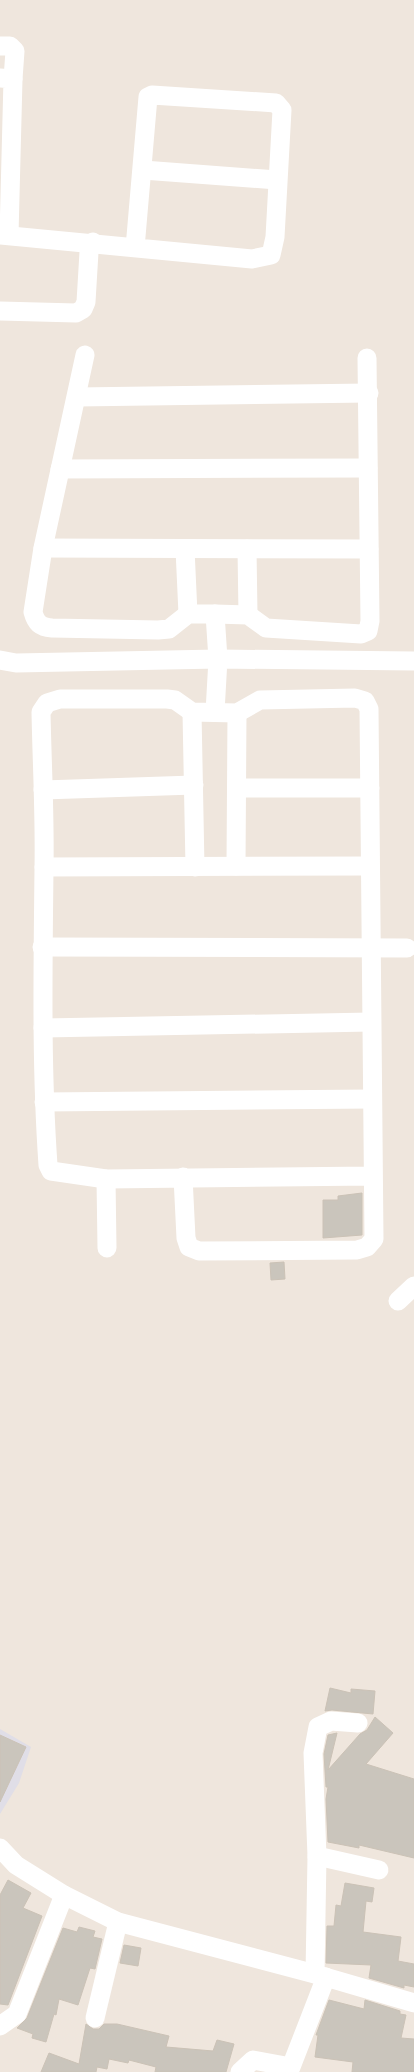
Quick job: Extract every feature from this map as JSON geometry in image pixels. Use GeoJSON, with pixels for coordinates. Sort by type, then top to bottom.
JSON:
{"type":"FeatureCollection","features":[{"type":"Feature","properties":{"kind":"street"},"geometry":{"type":"LineString","coordinates":[[0,46],[10,46],[15,51],[7,79],[4,235],[93,242],[135,248],[252,259],[271,255],[276,237],[277,180],[282,110],[276,103],[152,95],[146,102],[143,170],[135,248]]}},
{"type":"Feature","properties":{"kind":"street"},"geometry":{"type":"LineString","coordinates":[[143,170],[277,180]]}},
{"type":"Feature","properties":{"kind":"street"},"geometry":{"type":"LineString","coordinates":[[0,311],[76,313],[83,309],[86,302],[89,252],[93,242]]}},
{"type":"Feature","properties":{"kind":"street"},"geometry":{"type":"LineString","coordinates":[[85,355],[78,396],[43,548],[33,612],[35,622],[43,628],[158,630],[169,629],[188,614],[215,614],[248,615],[266,628],[361,634],[368,631],[370,622],[369,392],[367,358]]}},
{"type":"Feature","properties":{"kind":"street"},"geometry":{"type":"LineString","coordinates":[[78,396],[369,392]]}},
{"type":"Feature","properties":{"kind":"street"},"geometry":{"type":"LineString","coordinates":[[60,469],[368,468]]}},
{"type":"Feature","properties":{"kind":"street"},"geometry":{"type":"LineString","coordinates":[[43,548],[369,549]]}},
{"type":"Feature","properties":{"kind":"street"},"geometry":{"type":"LineString","coordinates":[[185,549],[188,614]]}},
{"type":"Feature","properties":{"kind":"street"},"geometry":{"type":"LineString","coordinates":[[247,549],[248,615]]}},
{"type":"Feature","properties":{"kind":"street"},"geometry":{"type":"LineString","coordinates":[[215,614],[218,659],[215,712]]}},
{"type":"Feature","properties":{"kind":"street"},"geometry":{"type":"LineString","coordinates":[[0,660],[16,663],[218,659],[414,662]]}},
{"type":"Feature","properties":{"kind":"street"},"geometry":{"type":"LineString","coordinates":[[183,1177],[186,1238],[189,1247],[199,1251],[357,1250],[367,1246],[374,1239],[372,1176],[370,709],[364,701],[355,698],[260,700],[237,712],[192,712],[175,700],[167,699],[60,700],[47,703],[41,712],[44,868],[42,1028],[44,1102],[48,1165],[51,1171],[106,1179],[183,1177],[372,1176]]}},
{"type":"Feature","properties":{"kind":"street"},"geometry":{"type":"LineString","coordinates":[[192,712],[195,866]]}},
{"type":"Feature","properties":{"kind":"street"},"geometry":{"type":"LineString","coordinates":[[236,866],[237,712]]}},
{"type":"Feature","properties":{"kind":"street"},"geometry":{"type":"LineString","coordinates":[[43,790],[194,785]]}},
{"type":"Feature","properties":{"kind":"street"},"geometry":{"type":"LineString","coordinates":[[237,788],[370,788]]}},
{"type":"Feature","properties":{"kind":"street"},"geometry":{"type":"LineString","coordinates":[[44,868],[370,866]]}},
{"type":"Feature","properties":{"kind":"street"},"geometry":{"type":"LineString","coordinates":[[42,947],[407,948]]}},
{"type":"Feature","properties":{"kind":"street"},"geometry":{"type":"LineString","coordinates":[[42,1028],[371,1022]]}},
{"type":"Feature","properties":{"kind":"street"},"geometry":{"type":"LineString","coordinates":[[44,1102],[372,1100]]}},
{"type":"Feature","properties":{"kind":"street"},"geometry":{"type":"LineString","coordinates":[[106,1179],[107,1248]]}},
{"type":"Feature","properties":{"kind":"street"},"geometry":{"type":"LineString","coordinates":[[398,1301],[414,1286]]}},
{"type":"Feature","properties":{"kind":"street"},"geometry":{"type":"LineString","coordinates":[[240,2072],[254,2060],[290,2066],[320,1975],[313,1753],[318,1727],[331,1721],[358,1723]]}},
{"type":"Feature","properties":{"kind":"street"},"geometry":{"type":"LineString","coordinates":[[0,1848],[16,1865],[64,1894],[118,1922],[320,1975],[414,2003]]}},
{"type":"Feature","properties":{"kind":"street"},"geometry":{"type":"LineString","coordinates":[[317,1856],[379,1870]]}},
{"type":"Feature","properties":{"kind":"street"},"geometry":{"type":"LineString","coordinates":[[0,2026],[17,2014],[64,1894]]}},
{"type":"Feature","properties":{"kind":"street"},"geometry":{"type":"LineString","coordinates":[[95,2018],[118,1922]]}},
{"type":"Feature","properties":{"kind":"shaded area"},"geometry":{"type":"Polygon","coordinates":[[[0,1729],[31,1747],[19,1783],[0,1814],[0,1729]]]}},
{"type":"Feature","properties":{"kind":"building"},"geometry":{"type":"Polygon","coordinates":[[[362,1193],[362,1235],[323,1238],[323,1200],[338,1200],[338,1196],[362,1193]]]}},
{"type":"Feature","properties":{"kind":"building"},"geometry":{"type":"Polygon","coordinates":[[[284,1262],[285,1279],[271,1280],[270,1263],[284,1262]]]}},
{"type":"Feature","properties":{"kind":"building"},"geometry":{"type":"Polygon","coordinates":[[[330,1688],[351,1693],[351,1689],[375,1691],[373,1714],[325,1711],[330,1688]]]}},
{"type":"Feature","properties":{"kind":"building"},"geometry":{"type":"Polygon","coordinates":[[[375,1717],[393,1733],[366,1764],[414,1779],[414,1858],[359,1845],[359,1848],[328,1842],[326,1799],[328,1787],[326,1787],[324,1754],[328,1735],[337,1733],[328,1770],[360,1734],[367,1730],[375,1717]]]}},
{"type":"Feature","properties":{"kind":"building"},"geometry":{"type":"Polygon","coordinates":[[[0,1735],[26,1747],[0,1802],[0,1735]]]}},
{"type":"Feature","properties":{"kind":"building"},"geometry":{"type":"Polygon","coordinates":[[[8,1880],[31,1893],[23,1908],[42,1916],[8,2005],[0,2004],[0,1895],[8,1880]]]}},
{"type":"Feature","properties":{"kind":"building"},"geometry":{"type":"Polygon","coordinates":[[[345,1883],[374,1888],[372,1902],[366,1901],[363,1932],[401,1937],[398,1961],[414,1964],[414,1987],[404,1985],[404,1988],[369,1978],[371,1965],[326,1963],[327,1926],[334,1926],[336,1905],[341,1906],[345,1883]]]}},
{"type":"Feature","properties":{"kind":"building"},"geometry":{"type":"Polygon","coordinates":[[[79,1927],[95,1931],[93,1937],[102,1939],[95,1969],[90,1968],[78,2005],[59,1999],[56,2015],[54,2014],[46,2042],[32,2038],[33,2034],[17,2028],[27,2018],[63,1928],[77,1932],[79,1927]]]}},
{"type":"Feature","properties":{"kind":"building"},"geometry":{"type":"Polygon","coordinates":[[[124,1945],[141,1948],[138,1966],[120,1963],[124,1945]]]}},
{"type":"Feature","properties":{"kind":"building"},"geometry":{"type":"Polygon","coordinates":[[[329,2000],[364,2009],[365,2000],[400,2011],[400,2014],[406,2015],[401,2038],[414,2039],[414,2072],[352,2072],[353,2062],[315,2057],[318,2035],[316,2035],[329,2000]]]}},
{"type":"Feature","properties":{"kind":"building"},"geometry":{"type":"Polygon","coordinates":[[[86,2024],[93,2029],[99,2029],[104,2024],[117,2024],[169,2036],[166,2047],[213,2051],[217,2040],[234,2044],[226,2072],[155,2072],[156,2067],[129,2060],[128,2063],[109,2059],[107,2069],[97,2067],[96,2072],[41,2072],[49,2053],[79,2064],[86,2024]]]}}]}
